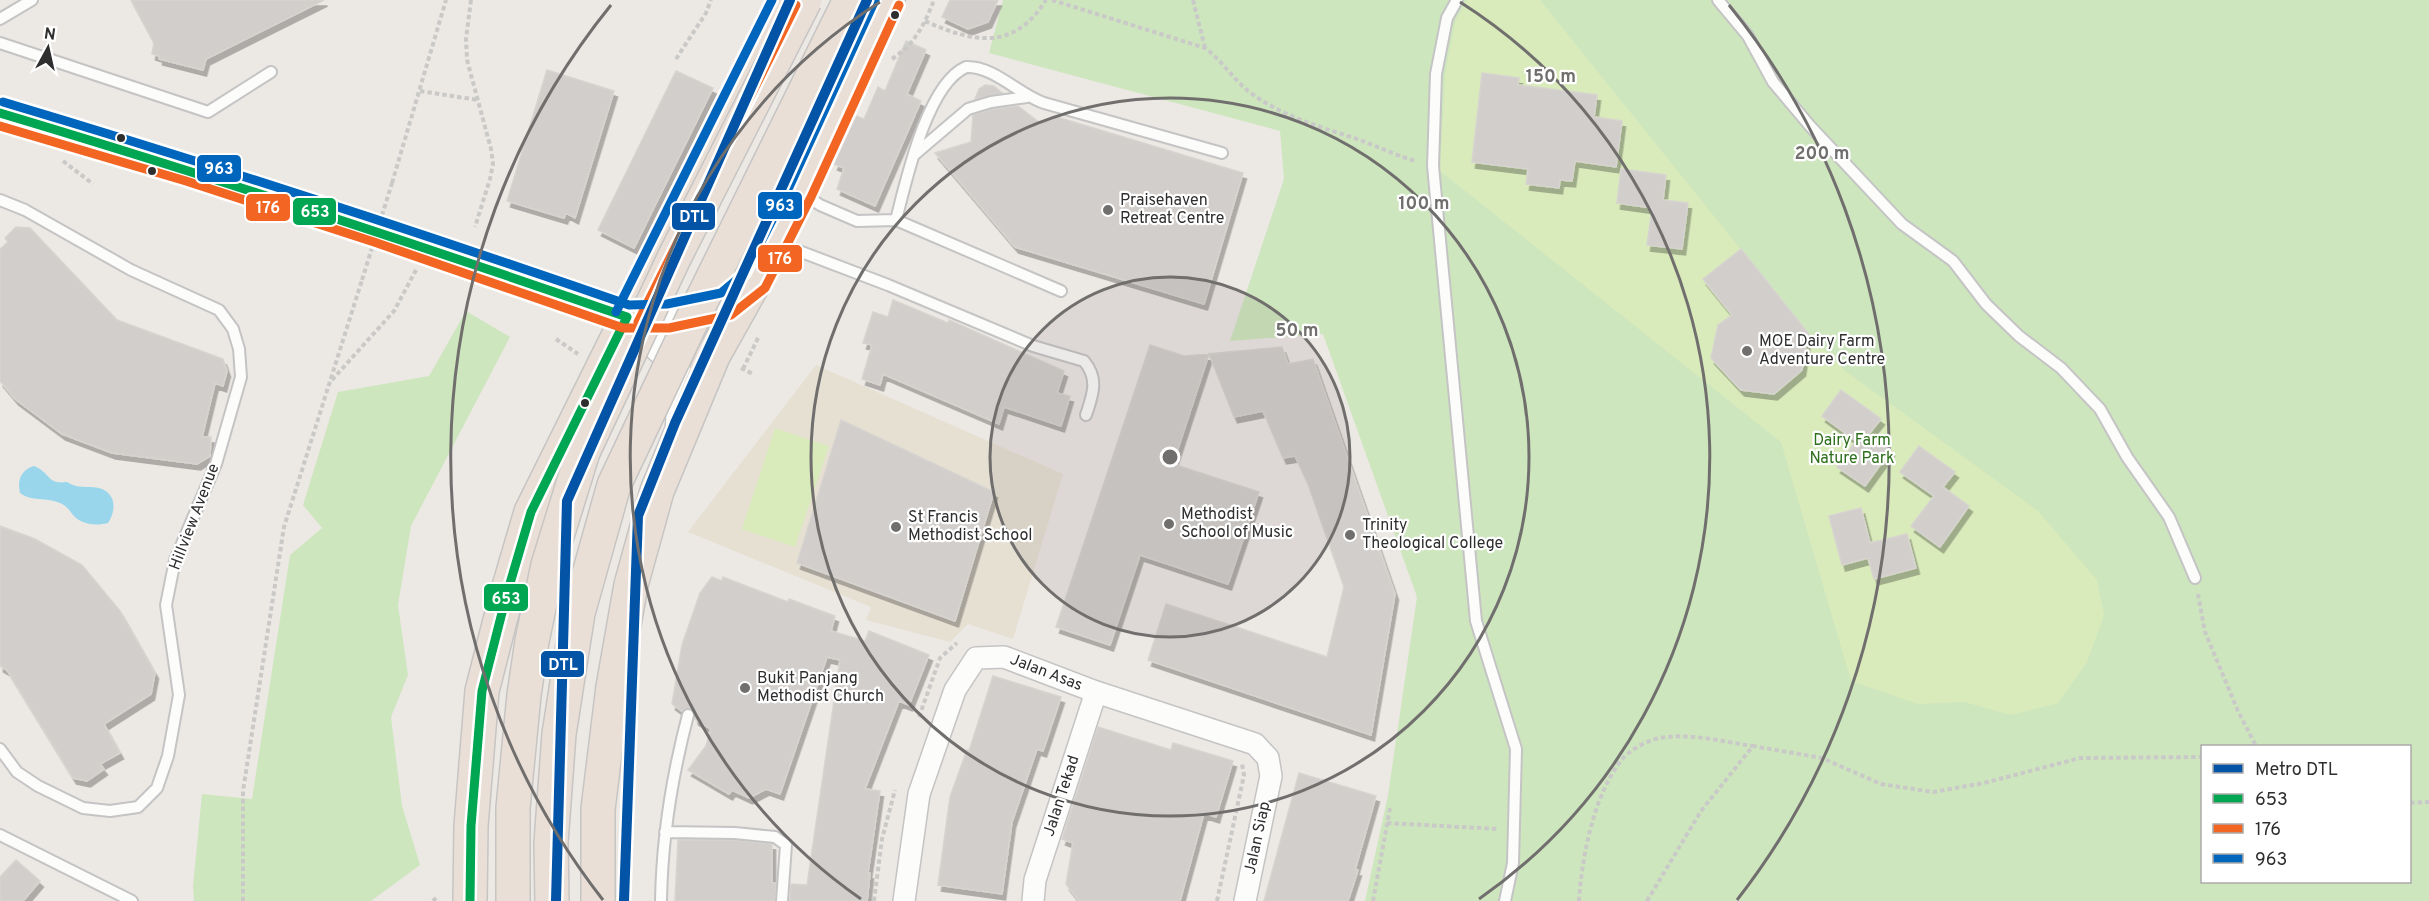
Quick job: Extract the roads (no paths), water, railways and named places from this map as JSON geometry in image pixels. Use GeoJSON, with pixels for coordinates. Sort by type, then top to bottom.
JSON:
{"type":"FeatureCollection","features":[{"type":"Feature","properties":{"kind":"highway"},"geometry":{"type":"LineString","coordinates":[[470,901],[471,826],[482,691],[531,512],[785,0]]}},
{"type":"Feature","properties":{"kind":"highway"},"geometry":{"type":"LineString","coordinates":[[513,901],[513,808],[531,641],[548,565],[583,452],[674,258],[805,0]]}},
{"type":"Feature","properties":{"kind":"highway"},"geometry":{"type":"LineString","coordinates":[[552,901],[551,843],[559,734],[578,613],[614,486],[692,320],[850,0]]}},
{"type":"Feature","properties":{"kind":"highway"},"geometry":{"type":"LineString","coordinates":[[598,901],[598,809],[614,687],[631,585],[657,491],[681,428],[713,356],[755,281],[800,192],[888,0]]}},
{"type":"Feature","properties":{"kind":"street"},"geometry":{"type":"LineString","coordinates":[[0,113],[334,216],[627,317],[668,316],[726,304],[755,281]]}},
{"type":"Feature","properties":{"kind":"street"},"geometry":{"type":"LineString","coordinates":[[627,317],[667,354],[682,386],[681,428]]}},
{"type":"Feature","properties":{"kind":"street","name":"Jalan Asas"},"geometry":{"type":"LineString","coordinates":[[904,901],[919,794],[955,690],[976,658],[1004,657],[1096,692],[1255,744],[1269,758],[1271,776]]}},
{"type":"Feature","properties":{"kind":"street","name":"Jalan Tekad"},"geometry":{"type":"LineString","coordinates":[[1033,901],[1035,880],[1096,692]]}},
{"type":"Feature","properties":{"kind":"street","name":"Jalan Siap"},"geometry":{"type":"LineString","coordinates":[[1245,901],[1271,776]]}},
{"type":"Feature","properties":{"kind":"lane"},"geometry":{"type":"LineString","coordinates":[[0,19],[32,0]]}},
{"type":"Feature","properties":{"kind":"lane"},"geometry":{"type":"LineString","coordinates":[[1457,0],[1448,18],[1436,74],[1433,166],[1476,621],[1516,749],[1513,863],[1505,901]]}},
{"type":"Feature","properties":{"kind":"lane"},"geometry":{"type":"LineString","coordinates":[[1718,0],[1748,36],[1773,82],[1810,126],[1902,224],[1953,261],[1986,304],[2019,336],[2061,368],[2100,409],[2127,457],[2169,517],[2194,578]]}},
{"type":"Feature","properties":{"kind":"lane"},"geometry":{"type":"LineString","coordinates":[[0,43],[208,112],[271,72]]}},
{"type":"Feature","properties":{"kind":"lane"},"geometry":{"type":"LineString","coordinates":[[896,220],[914,155],[932,106],[949,79],[966,67],[981,68],[1027,97],[1222,153]]}},
{"type":"Feature","properties":{"kind":"lane"},"geometry":{"type":"LineString","coordinates":[[914,155],[968,109],[991,102],[1027,97]]}},
{"type":"Feature","properties":{"kind":"lane"},"geometry":{"type":"LineString","coordinates":[[800,192],[820,206],[857,221],[896,220],[1061,291]]}},
{"type":"Feature","properties":{"kind":"lane","name":"Hillview Avenue"},"geometry":{"type":"LineString","coordinates":[[0,200],[25,210],[131,270],[219,310],[233,329],[239,349],[241,377],[216,464],[175,560],[166,605],[179,695],[174,731],[157,788],[138,807],[110,811],[83,808],[38,786],[17,772],[0,749]]}},
{"type":"Feature","properties":{"kind":"lane"},"geometry":{"type":"LineString","coordinates":[[775,241],[888,285],[1033,346],[1084,361],[1092,372],[1095,385],[1086,415]]}},
{"type":"Feature","properties":{"kind":"lane"},"geometry":{"type":"LineString","coordinates":[[661,901],[665,832],[675,762],[688,714]]}},
{"type":"Feature","properties":{"kind":"lane"},"geometry":{"type":"LineString","coordinates":[[665,832],[735,833],[775,837],[786,844],[782,901]]}},
{"type":"Feature","properties":{"kind":"lane"},"geometry":{"type":"LineString","coordinates":[[0,835],[132,901]]}},
{"type":"Feature","properties":{"kind":"water"},"geometry":{"type":"Polygon","coordinates":[[[34,466],[56,482],[105,490],[113,503],[108,523],[85,523],[60,503],[29,498],[20,493],[21,476],[34,466]]]}},
{"type":"Feature","properties":{"kind":"metro line","name":"DTL"},"geometry":{"type":"LineString","coordinates":[[556,901],[567,501],[790,0]]}},
{"type":"Feature","properties":{"kind":"metro line","name":"DTL"},"geometry":{"type":"LineString","coordinates":[[624,901],[638,516],[675,423],[867,0]]}},
{"type":"Feature","properties":{"kind":"place","name":"Praisehaven Retreat Centre"},"geometry":{"type":"Point","coordinates":[1108,210]}},
{"type":"Feature","properties":{"kind":"place","name":"MOE Dairy Farm Adventure Centre"},"geometry":{"type":"Point","coordinates":[1747,351]}},
{"type":"Feature","properties":{"kind":"place","name":"Methodist School of Music"},"geometry":{"type":"Point","coordinates":[1169,524]}},
{"type":"Feature","properties":{"kind":"place","name":"St Francis Methodist School"},"geometry":{"type":"Point","coordinates":[896,527]}},
{"type":"Feature","properties":{"kind":"place","name":"Trinity Theological College"},"geometry":{"type":"Point","coordinates":[1350,535]}},
{"type":"Feature","properties":{"kind":"place","name":"Bukit Panjang Methodist Church"},"geometry":{"type":"Point","coordinates":[745,688]}},
{"type":"Feature","properties":{"kind":"park label","name":"Dairy Farm Nature Park"},"geometry":{"type":"Point","coordinates":[1852,450]}}]}
